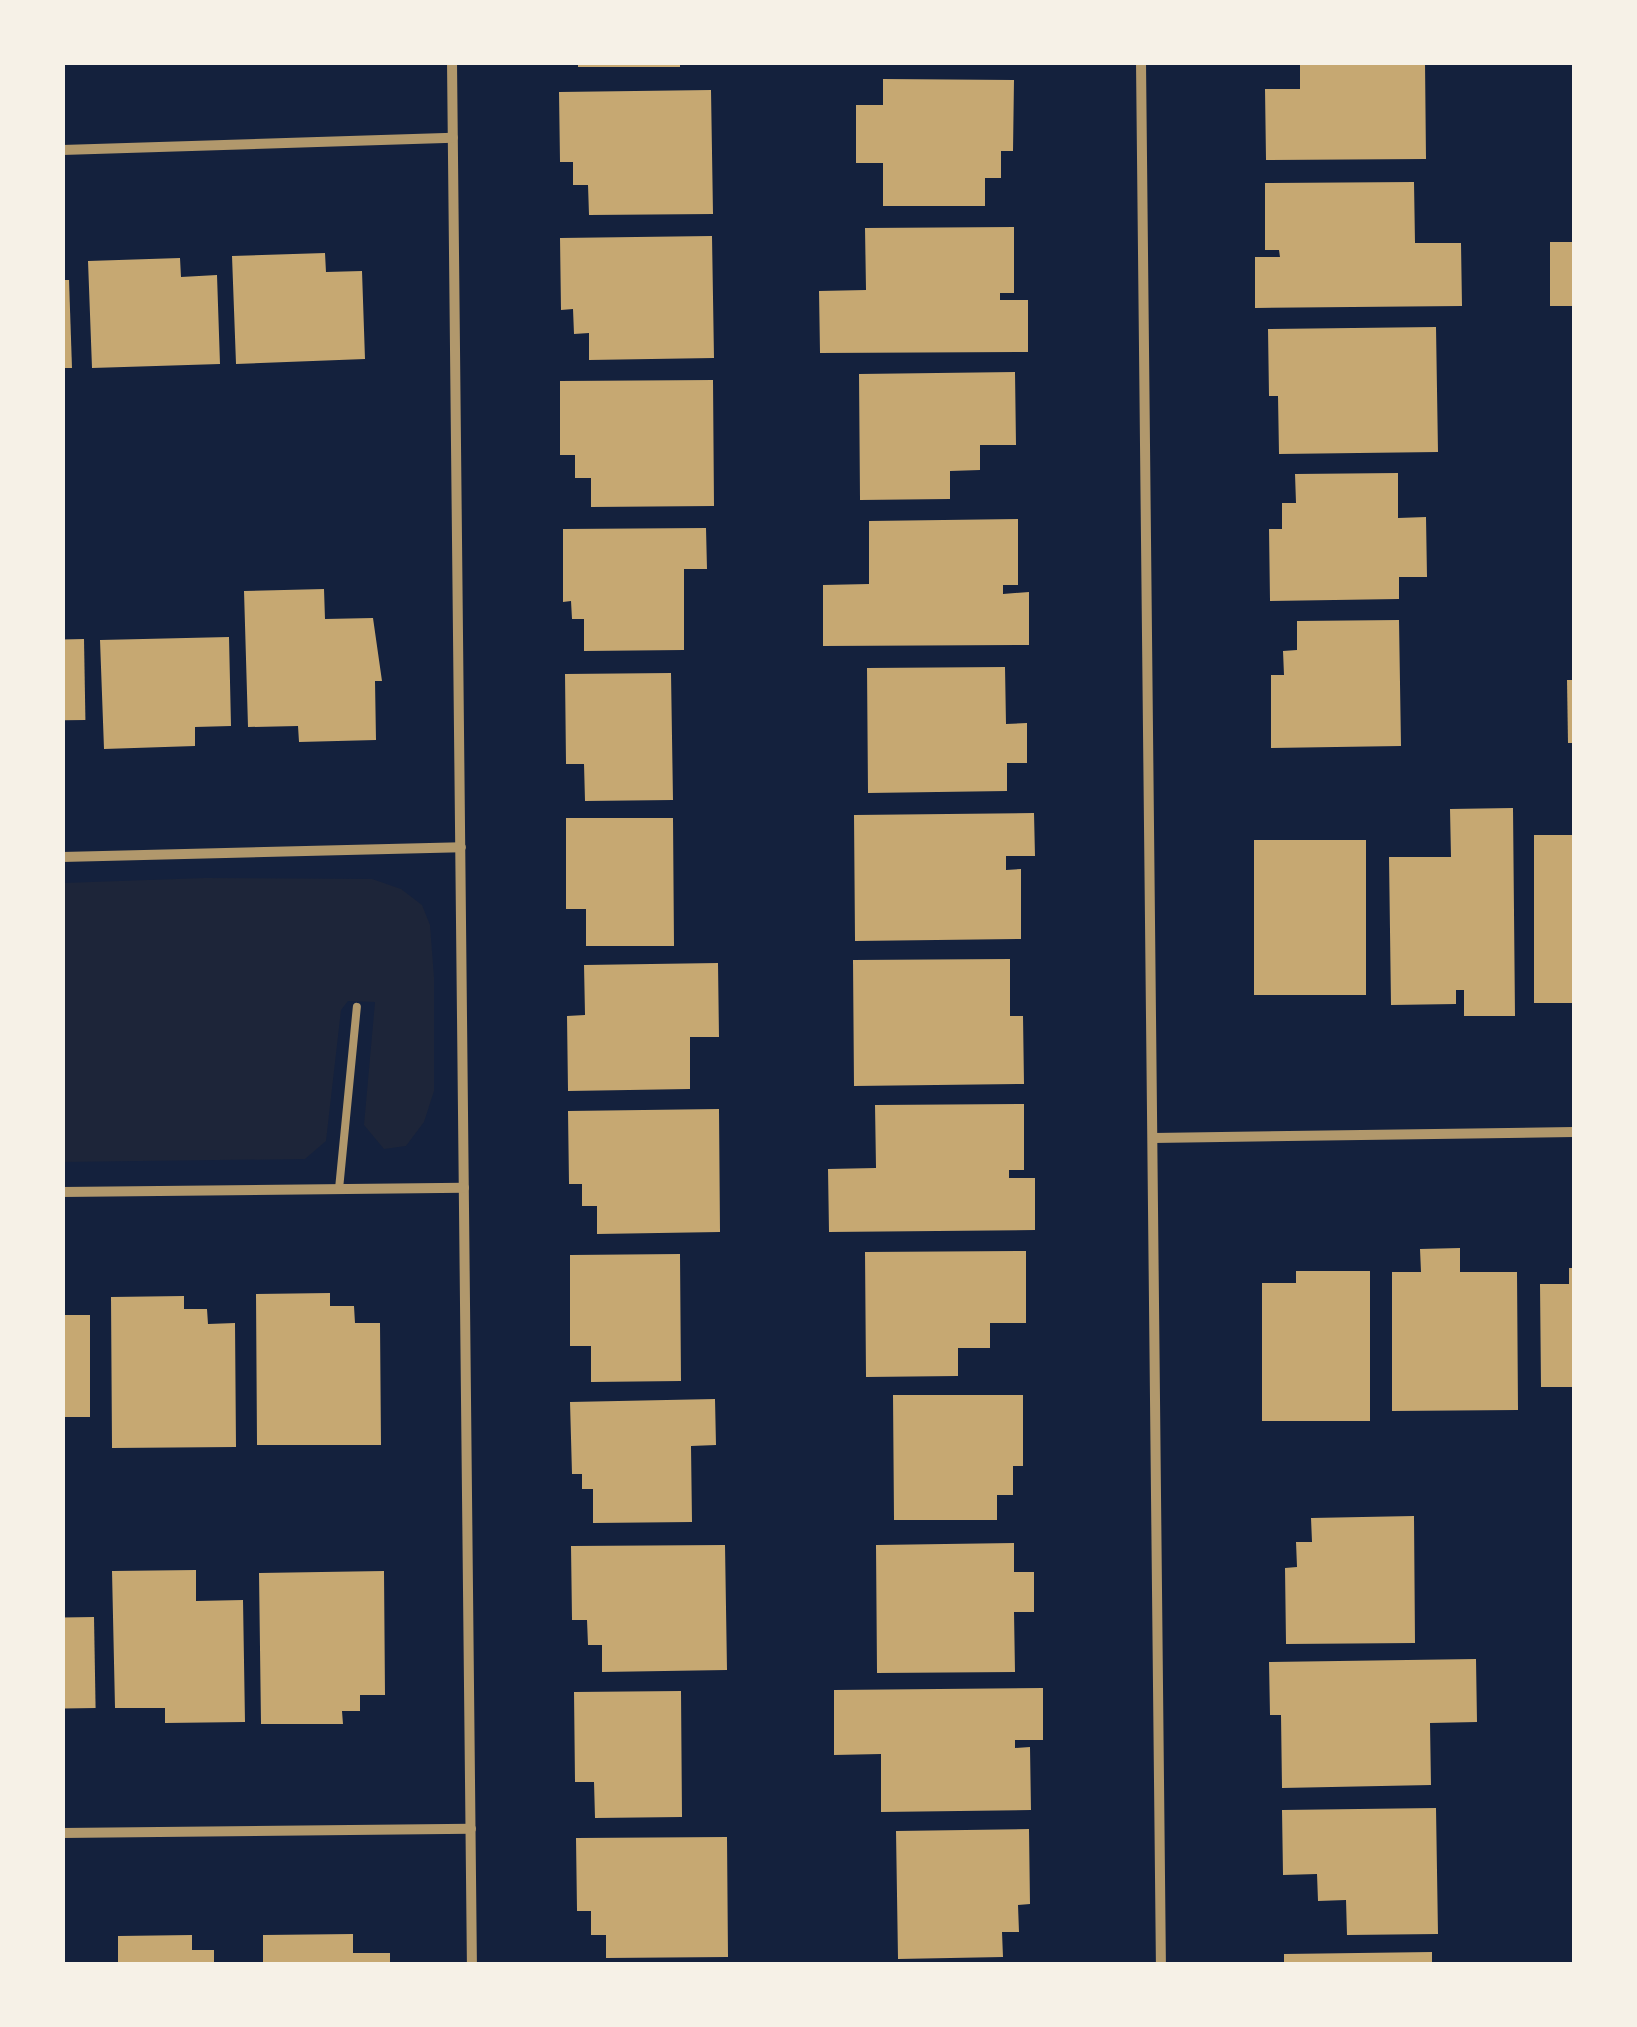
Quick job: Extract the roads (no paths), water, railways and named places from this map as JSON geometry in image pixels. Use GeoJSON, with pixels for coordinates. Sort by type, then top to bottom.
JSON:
{"type":"FeatureCollection","features":[{"type":"Feature","properties":{"kind":"street"},"geometry":{"type":"LineString","coordinates":[[452,62],[472,1964]]}},
{"type":"Feature","properties":{"kind":"street"},"geometry":{"type":"LineString","coordinates":[[1141,62],[1161,1964]]}},
{"type":"Feature","properties":{"kind":"street"},"geometry":{"type":"LineString","coordinates":[[62,150],[453,138]]}},
{"type":"Feature","properties":{"kind":"street"},"geometry":{"type":"LineString","coordinates":[[62,857],[461,846]]}},
{"type":"Feature","properties":{"kind":"street"},"geometry":{"type":"LineString","coordinates":[[1153,1138],[1574,1132]]}},
{"type":"Feature","properties":{"kind":"street"},"geometry":{"type":"LineString","coordinates":[[62,1192],[464,1188]]}},
{"type":"Feature","properties":{"kind":"street"},"geometry":{"type":"LineString","coordinates":[[62,1834],[470,1829]]}},
{"type":"Feature","properties":{"kind":"lane"},"geometry":{"type":"LineString","coordinates":[[339,1190],[357,1008]]}}]}
